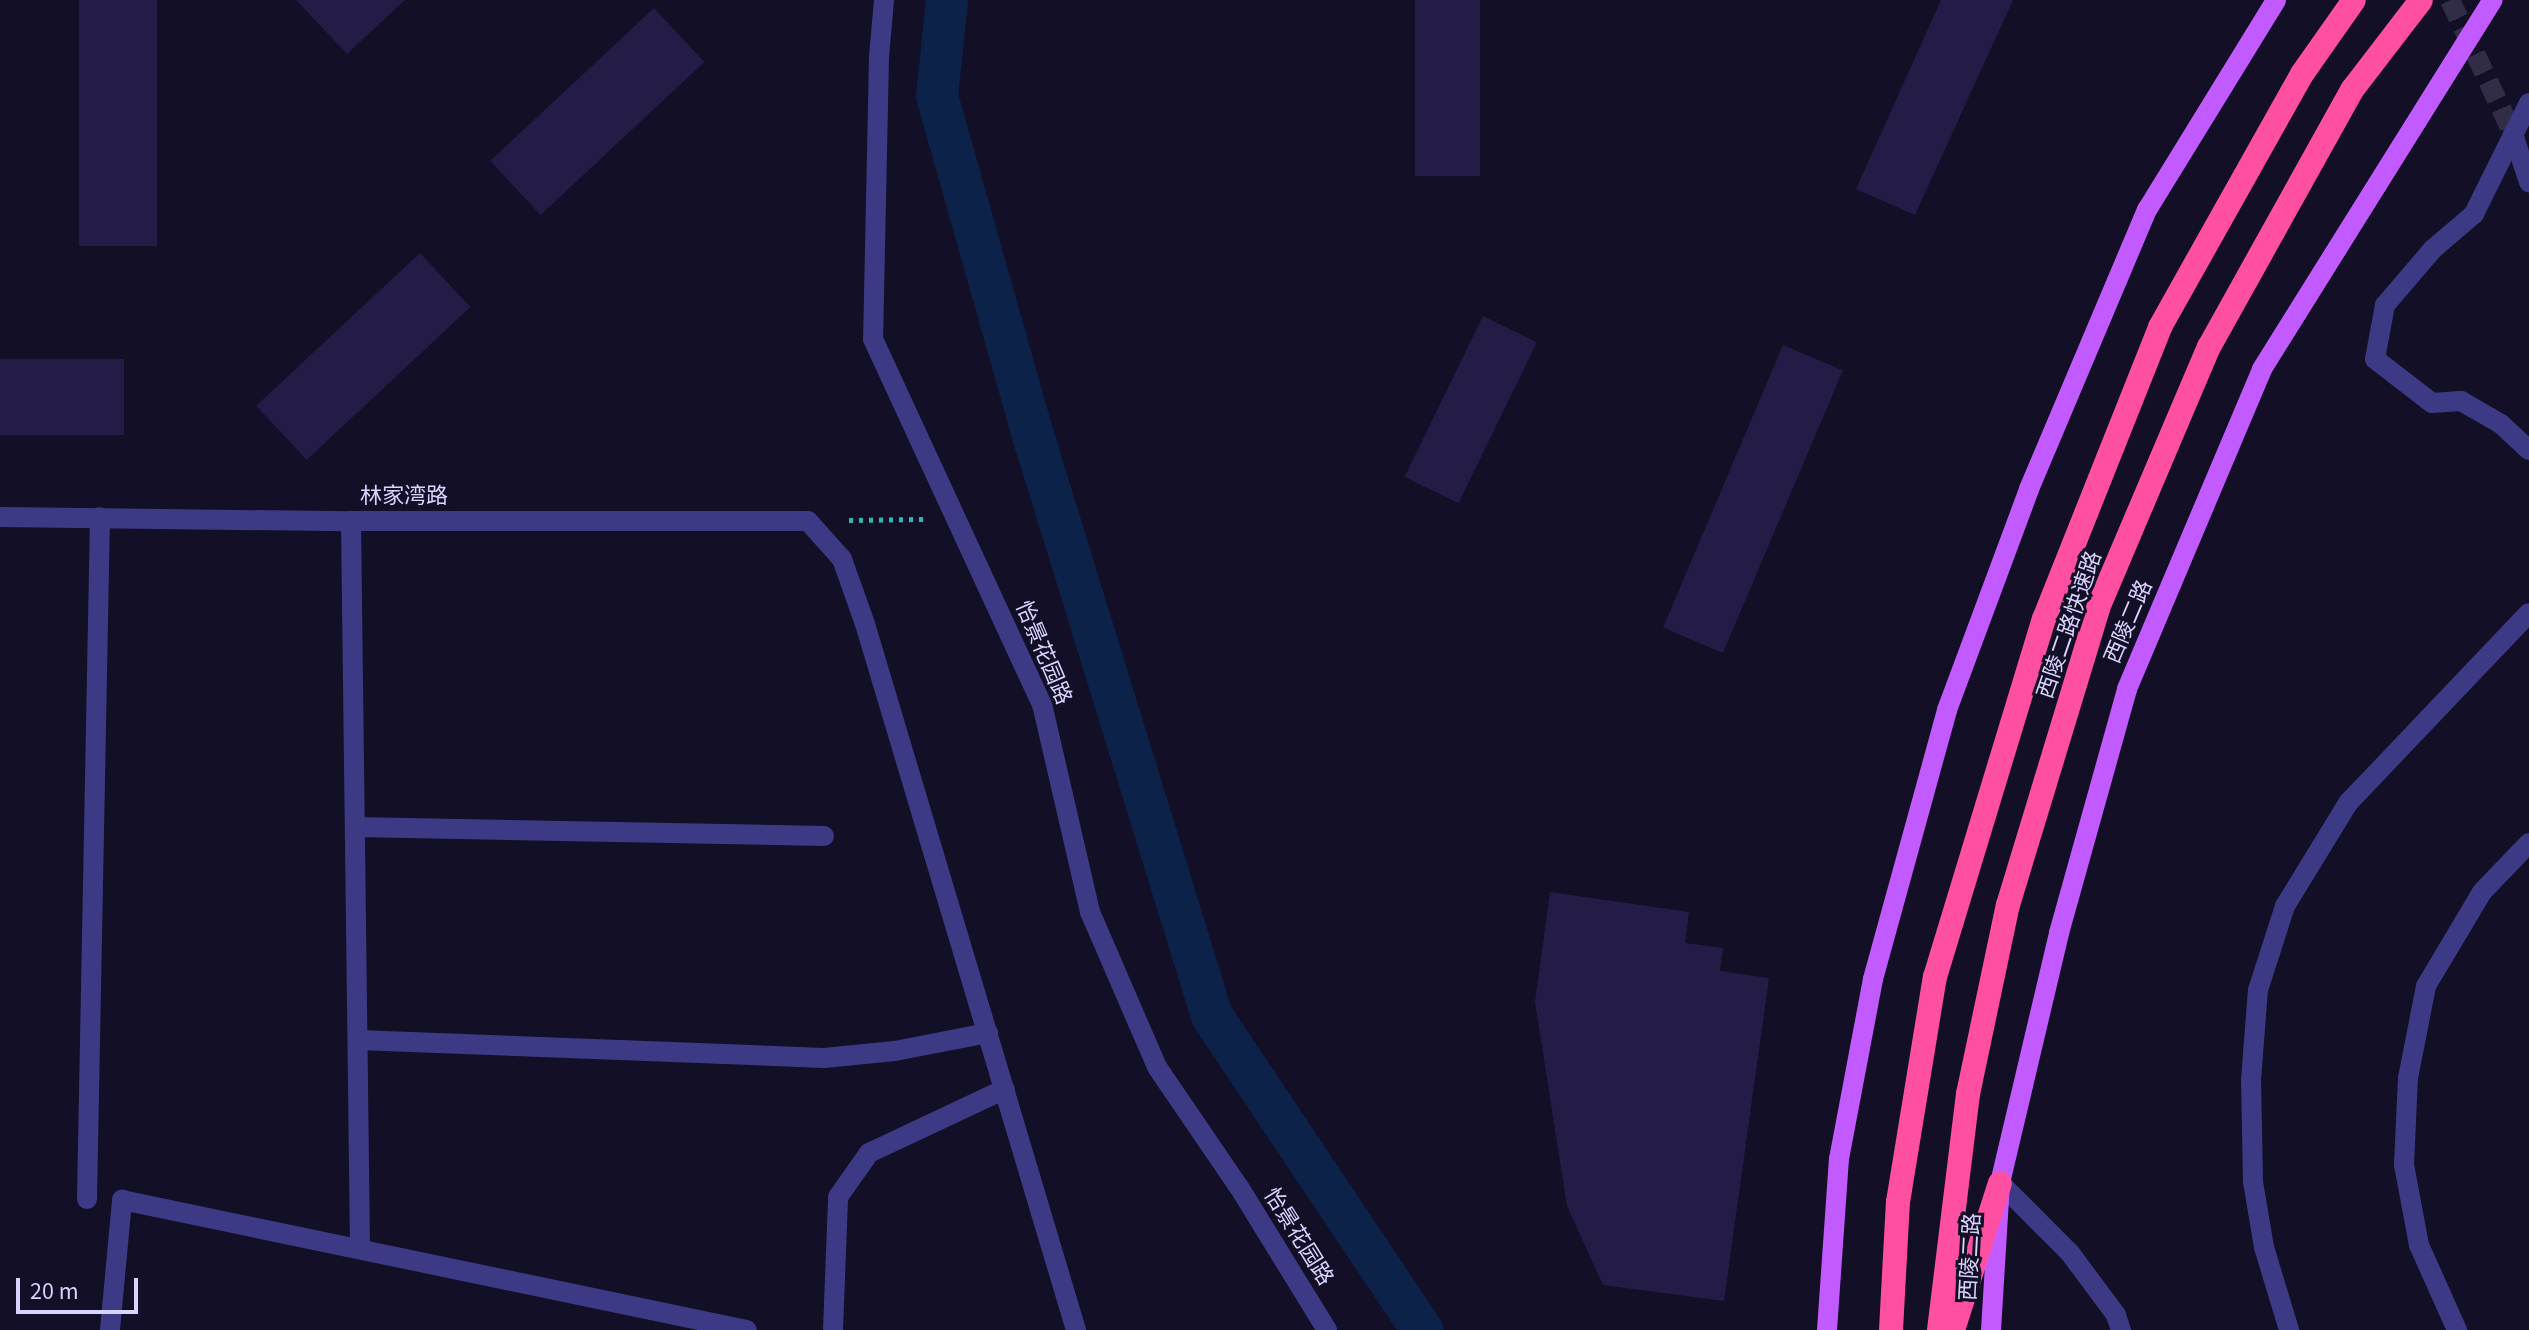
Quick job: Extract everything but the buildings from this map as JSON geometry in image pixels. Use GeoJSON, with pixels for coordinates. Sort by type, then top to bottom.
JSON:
{"type":"FeatureCollection","features":[{"type":"Feature","properties":{"kind":"highway","name":"西陵二路快速路"},"geometry":{"type":"LineString","coordinates":[[1891,1330],[1898,1202],[1935,977],[2044,619],[2160,327],[2302,74],[2354,0]]}},
{"type":"Feature","properties":{"kind":"highway","name":"西陵二路快速路"},"geometry":{"type":"LineString","coordinates":[[1939,1330],[1968,1094],[2008,905],[2098,608],[2209,347],[2352,90],[2421,0]]}},
{"type":"Feature","properties":{"kind":"highway"},"geometry":{"type":"LineString","coordinates":[[1953,1330],[2000,1183]]}},
{"type":"Feature","properties":{"kind":"main road"},"geometry":{"type":"LineString","coordinates":[[1827,1330],[1839,1159],[1873,979],[1947,710],[2029,489],[2147,210],[2276,0]]}},
{"type":"Feature","properties":{"kind":"main road","name":"西陵二路"},"geometry":{"type":"LineString","coordinates":[[1991,1330],[2000,1183],[2059,933],[2133,675],[2262,369],[2493,0]]}},
{"type":"Feature","properties":{"kind":"street","name":"怡景花园路"},"geometry":{"type":"LineString","coordinates":[[884,0],[879,57],[873,339],[1042,704],[1090,912],[1157,1067],[1239,1187],[1327,1330]]}},
{"type":"Feature","properties":{"kind":"street"},"geometry":{"type":"LineString","coordinates":[[2529,103],[2474,214],[2433,249],[2385,305],[2375,359],[2432,403],[2461,401],[2501,424],[2529,450]]}},
{"type":"Feature","properties":{"kind":"street"},"geometry":{"type":"LineString","coordinates":[[2513,134],[2529,182]]}},
{"type":"Feature","properties":{"kind":"street","name":"林家湾路"},"geometry":{"type":"LineString","coordinates":[[0,517],[808,521]]}},
{"type":"Feature","properties":{"kind":"street"},"geometry":{"type":"LineString","coordinates":[[87,1199],[100,517]]}},
{"type":"Feature","properties":{"kind":"street"},"geometry":{"type":"LineString","coordinates":[[351,521],[360,1249]]}},
{"type":"Feature","properties":{"kind":"street"},"geometry":{"type":"LineString","coordinates":[[808,521],[842,559],[865,624],[1076,1330]]}},
{"type":"Feature","properties":{"kind":"street"},"geometry":{"type":"LineString","coordinates":[[2289,1330],[2264,1247],[2253,1182],[2251,1080],[2258,990],[2285,906],[2348,803],[2529,613]]}},
{"type":"Feature","properties":{"kind":"street"},"geometry":{"type":"LineString","coordinates":[[355,827],[824,836]]}},
{"type":"Feature","properties":{"kind":"street"},"geometry":{"type":"LineString","coordinates":[[2457,1330],[2419,1245],[2404,1165],[2408,1078],[2426,986],[2482,892],[2529,843]]}},
{"type":"Feature","properties":{"kind":"street"},"geometry":{"type":"LineString","coordinates":[[358,1040],[824,1058],[895,1051],[988,1033]]}},
{"type":"Feature","properties":{"kind":"street"},"geometry":{"type":"LineString","coordinates":[[833,1330],[838,1197],[861,1164],[869,1153],[1005,1089]]}},
{"type":"Feature","properties":{"kind":"street"},"geometry":{"type":"LineString","coordinates":[[2000,1183],[2070,1253],[2116,1315],[2121,1330]]}},
{"type":"Feature","properties":{"kind":"street"},"geometry":{"type":"LineString","coordinates":[[110,1330],[122,1200],[747,1330]]}},
{"type":"Feature","properties":{"kind":"path"},"geometry":{"type":"LineString","coordinates":[[808,521],[956,518]]}},
{"type":"Feature","properties":{"kind":"waterway"},"geometry":{"type":"LineString","coordinates":[[947,0],[937,96],[1036,445],[1212,1016],[1422,1330]]}},
{"type":"Feature","properties":{"kind":"tunnel"},"geometry":{"type":"LineString","coordinates":[[2450,0],[2513,134]]}}]}
